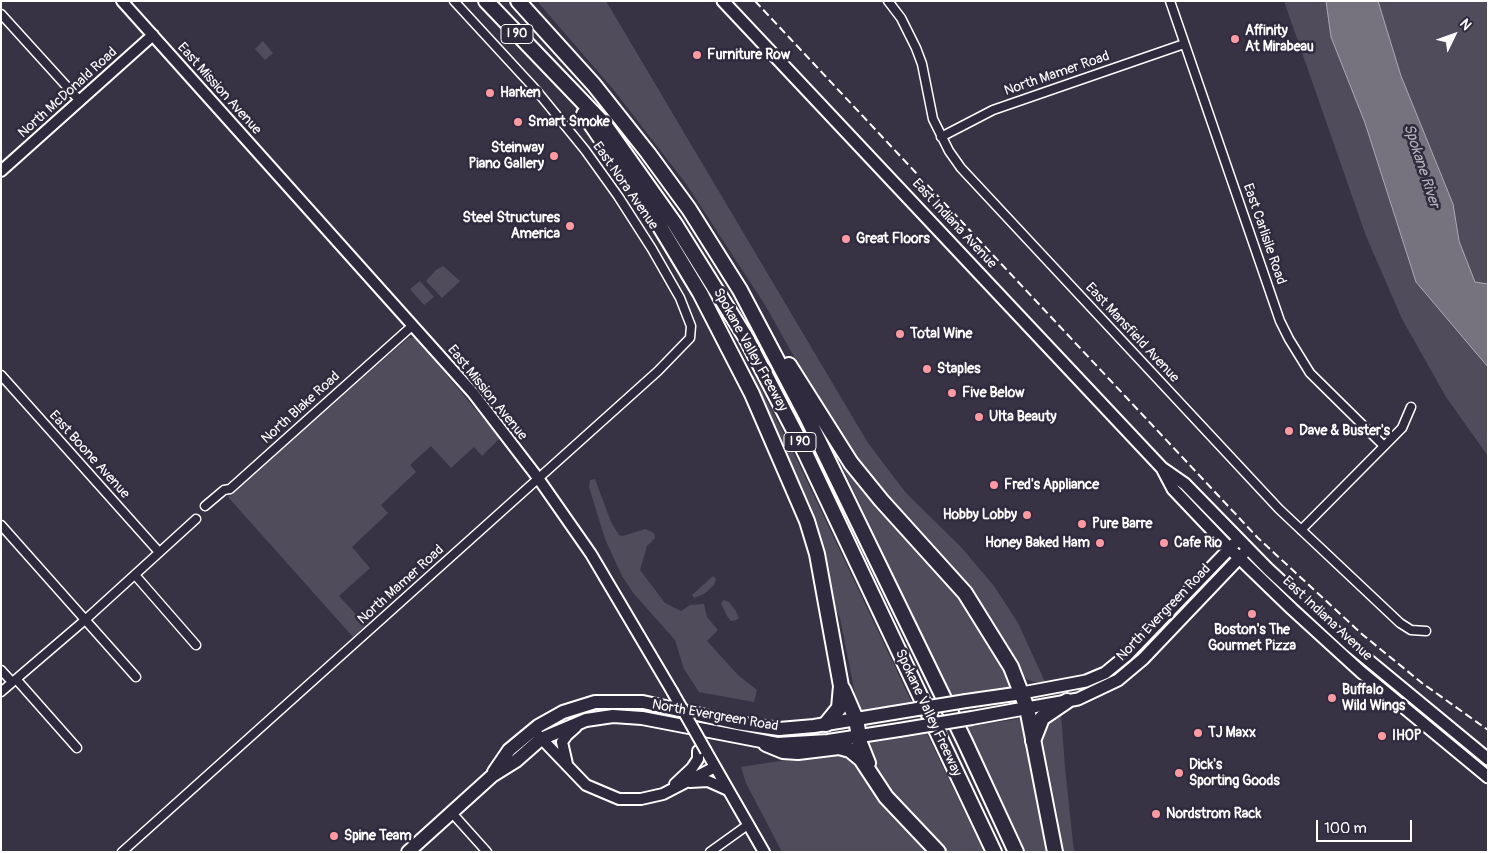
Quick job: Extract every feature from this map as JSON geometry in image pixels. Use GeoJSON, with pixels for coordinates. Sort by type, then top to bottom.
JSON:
{"type":"FeatureCollection","features":[{"type":"Feature","properties":{"kind":"highway","name":"Spokane Valley Freeway"},"geometry":{"type":"LineString","coordinates":[[486,1],[547,67],[604,124],[698,260],[760,361],[994,852]]}},
{"type":"Feature","properties":{"kind":"highway","name":"Spokane Valley Freeway"},"geometry":{"type":"LineString","coordinates":[[518,1],[594,85],[648,153],[714,248],[763,331],[961,733],[1016,852]]}},
{"type":"Feature","properties":{"kind":"highway"},"geometry":{"type":"LineString","coordinates":[[547,67],[588,121],[653,215],[700,293],[752,394],[807,521],[817,554],[841,686],[856,719],[859,736],[877,784]]}},
{"type":"Feature","properties":{"kind":"highway"},"geometry":{"type":"LineString","coordinates":[[763,331],[794,373],[851,463],[881,500],[966,593],[1002,652],[1022,693],[1027,708],[1055,852]]}},
{"type":"Feature","properties":{"kind":"highway"},"geometry":{"type":"LineString","coordinates":[[826,724],[839,708],[841,686]]}},
{"type":"Feature","properties":{"kind":"highway"},"geometry":{"type":"LineString","coordinates":[[1033,742],[1042,718],[1067,701]]}},
{"type":"Feature","properties":{"kind":"highway"},"geometry":{"type":"LineString","coordinates":[[766,744],[783,751],[798,752],[839,747],[850,750],[861,760],[900,813],[938,852]]}},
{"type":"Feature","properties":{"kind":"main road","name":"East Indiana Avenue"},"geometry":{"type":"LineString","coordinates":[[723,1],[742,18],[1162,468],[1185,484],[1248,549],[1350,646],[1488,759]]}},
{"type":"Feature","properties":{"kind":"main road","name":"East Indiana Avenue"},"geometry":{"type":"LineString","coordinates":[[1162,468],[1173,490],[1239,558],[1361,672],[1488,777]]}},
{"type":"Feature","properties":{"kind":"main road","name":"North Evergreen Road"},"geometry":{"type":"LineString","coordinates":[[408,852],[492,776],[516,761],[537,734],[563,712],[578,706],[618,700],[643,702],[758,727],[779,729],[826,724],[1086,681],[1105,672],[1128,655],[1238,539]]}},
{"type":"Feature","properties":{"kind":"main road","name":"North Evergreen Road"},"geometry":{"type":"LineString","coordinates":[[537,734],[586,720],[613,716],[642,718],[766,744],[828,741],[1067,701],[1101,690],[1127,673],[1248,549]]}},
{"type":"Feature","properties":{"kind":"street","name":"East Mission Avenue"},"geometry":{"type":"LineString","coordinates":[[122,1],[473,393],[538,478],[617,595],[688,720],[702,751]]}},
{"type":"Feature","properties":{"kind":"street","name":"East Nora Avenue"},"geometry":{"type":"LineString","coordinates":[[454,1],[536,90],[602,174],[668,275],[688,316],[692,333]]}},
{"type":"Feature","properties":{"kind":"street"},"geometry":{"type":"LineString","coordinates":[[730,1],[742,18]]}},
{"type":"Feature","properties":{"kind":"street","name":"East Mansfield Avenue"},"geometry":{"type":"LineString","coordinates":[[888,1],[901,18],[916,48],[922,64],[929,106],[941,137],[966,173],[1301,530],[1400,623],[1410,630],[1426,631]]}},
{"type":"Feature","properties":{"kind":"street","name":"East Carlisile Road"},"geometry":{"type":"LineString","coordinates":[[1170,1],[1280,321],[1288,339],[1310,372],[1384,446]]}},
{"type":"Feature","properties":{"kind":"street"},"geometry":{"type":"LineString","coordinates":[[1,14],[80,101]]}},
{"type":"Feature","properties":{"kind":"street","name":"North McDonald Road"},"geometry":{"type":"LineString","coordinates":[[4,165],[80,101],[152,35]]}},
{"type":"Feature","properties":{"kind":"street","name":"North Mamer Road"},"geometry":{"type":"LineString","coordinates":[[941,137],[993,110],[1184,44]]}},
{"type":"Feature","properties":{"kind":"street","name":"North Blake Road"},"geometry":{"type":"LineString","coordinates":[[205,506],[224,490],[230,489],[412,326]]}},
{"type":"Feature","properties":{"kind":"street","name":"North Mamer Road"},"geometry":{"type":"LineString","coordinates":[[122,852],[671,359],[688,342],[692,333]]}},
{"type":"Feature","properties":{"kind":"street","name":"East Boone Avenue"},"geometry":{"type":"LineString","coordinates":[[1,375],[159,552]]}},
{"type":"Feature","properties":{"kind":"street"},"geometry":{"type":"LineString","coordinates":[[1301,530],[1402,428],[1411,407]]}},
{"type":"Feature","properties":{"kind":"street"},"geometry":{"type":"LineString","coordinates":[[1,692],[85,620],[196,519]]}},
{"type":"Feature","properties":{"kind":"street"},"geometry":{"type":"LineString","coordinates":[[1,525],[136,677]]}},
{"type":"Feature","properties":{"kind":"street"},"geometry":{"type":"LineString","coordinates":[[134,575],[196,645]]}},
{"type":"Feature","properties":{"kind":"street"},"geometry":{"type":"LineString","coordinates":[[1,670],[14,681],[77,748]]}},
{"type":"Feature","properties":{"kind":"street"},"geometry":{"type":"LineString","coordinates":[[569,769],[563,755],[562,742],[567,734],[586,720]]}},
{"type":"Feature","properties":{"kind":"street"},"geometry":{"type":"LineString","coordinates":[[537,734],[586,785],[619,799],[641,799],[662,794],[715,767]]}},
{"type":"Feature","properties":{"kind":"street"},"geometry":{"type":"LineString","coordinates":[[662,794],[692,768],[702,751],[715,767],[764,852]]}},
{"type":"Feature","properties":{"kind":"street"},"geometry":{"type":"LineString","coordinates":[[684,784],[708,781],[729,791]]}},
{"type":"Feature","properties":{"kind":"street"},"geometry":{"type":"LineString","coordinates":[[452,813],[487,852]]}},
{"type":"Feature","properties":{"kind":"street"},"geometry":{"type":"LineString","coordinates":[[710,852],[749,824]]}},
{"type":"Feature","properties":{"kind":"shaded area"},"geometry":{"type":"Polygon","coordinates":[[[537,1],[606,1],[868,443],[906,493],[961,547],[994,586],[1018,623],[1045,682],[1034,682],[1026,679],[996,626],[970,588],[897,510],[853,455],[822,406],[765,305],[687,185],[613,89],[537,1]]]}},
{"type":"Feature","properties":{"kind":"shaded area"},"geometry":{"type":"Polygon","coordinates":[[[1284,1],[1326,1],[1331,37],[1365,123],[1416,282],[1488,367],[1488,456],[1446,397],[1402,319],[1366,236],[1284,1]]]}},
{"type":"Feature","properties":{"kind":"shaded area"},"geometry":{"type":"Polygon","coordinates":[[[1378,1],[1488,1],[1488,284],[1475,282],[1459,241],[1453,204],[1401,76],[1378,1]]]}},
{"type":"Feature","properties":{"kind":"shaded area"},"geometry":{"type":"Polygon","coordinates":[[[263,41],[273,53],[265,60],[255,49],[263,41]]]}},
{"type":"Feature","properties":{"kind":"shaded area"},"geometry":{"type":"Polygon","coordinates":[[[443,266],[460,281],[442,298],[426,281],[436,270],[443,266]]]}},
{"type":"Feature","properties":{"kind":"shaded area"},"geometry":{"type":"Polygon","coordinates":[[[420,281],[434,297],[424,305],[410,289],[420,281]]]}},
{"type":"Feature","properties":{"kind":"shaded area"},"geometry":{"type":"Polygon","coordinates":[[[408,338],[415,338],[500,438],[482,456],[474,447],[451,468],[431,446],[410,465],[416,472],[381,505],[388,513],[352,547],[370,568],[339,596],[366,625],[353,637],[228,497],[408,338]]]}},
{"type":"Feature","properties":{"kind":"shaded area"},"geometry":{"type":"Polygon","coordinates":[[[754,375],[799,464],[913,705],[859,714],[840,618],[834,605],[820,544],[749,378],[754,375]]]}},
{"type":"Feature","properties":{"kind":"shaded area"},"geometry":{"type":"Polygon","coordinates":[[[841,457],[945,575],[994,645],[1014,690],[953,699],[838,458],[841,457]]]}},
{"type":"Feature","properties":{"kind":"shaded area"},"geometry":{"type":"Polygon","coordinates":[[[595,479],[611,522],[619,535],[623,536],[645,529],[654,533],[655,538],[647,546],[640,570],[665,603],[681,611],[690,605],[704,604],[707,617],[718,630],[707,641],[738,675],[757,690],[754,702],[699,692],[684,669],[675,640],[634,594],[622,576],[605,539],[589,487],[590,480],[595,479]]]}},
{"type":"Feature","properties":{"kind":"shaded area"},"geometry":{"type":"Polygon","coordinates":[[[713,576],[716,579],[714,585],[704,594],[694,598],[692,595],[713,576]]]}},
{"type":"Feature","properties":{"kind":"shaded area"},"geometry":{"type":"Polygon","coordinates":[[[724,600],[729,602],[739,618],[731,621],[721,603],[724,600]]]}},
{"type":"Feature","properties":{"kind":"shaded area"},"geometry":{"type":"Polygon","coordinates":[[[1061,714],[1074,852],[1061,852],[1058,818],[1042,737],[1045,724],[1061,714]]]}},
{"type":"Feature","properties":{"kind":"shaded area"},"geometry":{"type":"Polygon","coordinates":[[[1023,718],[1049,852],[1026,852],[967,727],[1023,718]]]}},
{"type":"Feature","properties":{"kind":"shaded area"},"geometry":{"type":"Polygon","coordinates":[[[927,734],[984,852],[944,852],[882,783],[863,744],[927,734]]]}},
{"type":"Feature","properties":{"kind":"shaded area"},"geometry":{"type":"Polygon","coordinates":[[[837,752],[855,760],[886,808],[929,852],[782,852],[746,783],[741,767],[837,752]]]}},
{"type":"Feature","properties":{"kind":"water","name":"Spokane River"},"geometry":{"type":"Polygon","coordinates":[[[1326,1],[1378,1],[1401,76],[1453,204],[1459,241],[1475,282],[1488,284],[1488,367],[1416,282],[1365,123],[1331,37],[1326,1]]]}},
{"type":"Feature","properties":{"kind":"railway"},"geometry":{"type":"LineString","coordinates":[[755,1],[1258,538],[1363,635],[1422,683],[1488,730]]}},
{"type":"Feature","properties":{"kind":"place","name":"Affinity At Mirabeau"},"geometry":{"type":"Point","coordinates":[1235,39]}},
{"type":"Feature","properties":{"kind":"place","name":"Furniture Row"},"geometry":{"type":"Point","coordinates":[697,55]}},
{"type":"Feature","properties":{"kind":"place","name":"Harken"},"geometry":{"type":"Point","coordinates":[490,93]}},
{"type":"Feature","properties":{"kind":"place","name":"Smart Smoke"},"geometry":{"type":"Point","coordinates":[518,122]}},
{"type":"Feature","properties":{"kind":"place","name":"Steinway Piano Gallery"},"geometry":{"type":"Point","coordinates":[554,156]}},
{"type":"Feature","properties":{"kind":"place","name":"Steel Structures America"},"geometry":{"type":"Point","coordinates":[570,226]}},
{"type":"Feature","properties":{"kind":"place","name":"Great Floors"},"geometry":{"type":"Point","coordinates":[846,239]}},
{"type":"Feature","properties":{"kind":"place","name":"Total Wine"},"geometry":{"type":"Point","coordinates":[900,334]}},
{"type":"Feature","properties":{"kind":"place","name":"Staples"},"geometry":{"type":"Point","coordinates":[927,369]}},
{"type":"Feature","properties":{"kind":"place","name":"Five Below"},"geometry":{"type":"Point","coordinates":[952,393]}},
{"type":"Feature","properties":{"kind":"place","name":"Ulta Beauty"},"geometry":{"type":"Point","coordinates":[979,417]}},
{"type":"Feature","properties":{"kind":"place","name":"Dave & Buster's"},"geometry":{"type":"Point","coordinates":[1289,431]}},
{"type":"Feature","properties":{"kind":"place","name":"Fred's Appliance"},"geometry":{"type":"Point","coordinates":[994,485]}},
{"type":"Feature","properties":{"kind":"place","name":"Hobby Lobby"},"geometry":{"type":"Point","coordinates":[1027,515]}},
{"type":"Feature","properties":{"kind":"place","name":"Pure Barre"},"geometry":{"type":"Point","coordinates":[1082,524]}},
{"type":"Feature","properties":{"kind":"place","name":"Honey Baked Ham"},"geometry":{"type":"Point","coordinates":[1100,543]}},
{"type":"Feature","properties":{"kind":"place","name":"Cafe Rio"},"geometry":{"type":"Point","coordinates":[1164,543]}},
{"type":"Feature","properties":{"kind":"place","name":"Boston's The Gourmet Pizza"},"geometry":{"type":"Point","coordinates":[1252,614]}},
{"type":"Feature","properties":{"kind":"place","name":"Buffalo Wild Wings"},"geometry":{"type":"Point","coordinates":[1332,698]}},
{"type":"Feature","properties":{"kind":"place","name":"TJ Maxx"},"geometry":{"type":"Point","coordinates":[1198,733]}},
{"type":"Feature","properties":{"kind":"place","name":"IHOP"},"geometry":{"type":"Point","coordinates":[1382,736]}},
{"type":"Feature","properties":{"kind":"place","name":"Dick's Sporting Goods"},"geometry":{"type":"Point","coordinates":[1179,773]}},
{"type":"Feature","properties":{"kind":"place","name":"Nordstrom Rack"},"geometry":{"type":"Point","coordinates":[1156,814]}},
{"type":"Feature","properties":{"kind":"place","name":"Spine Team"},"geometry":{"type":"Point","coordinates":[334,836]}}]}
